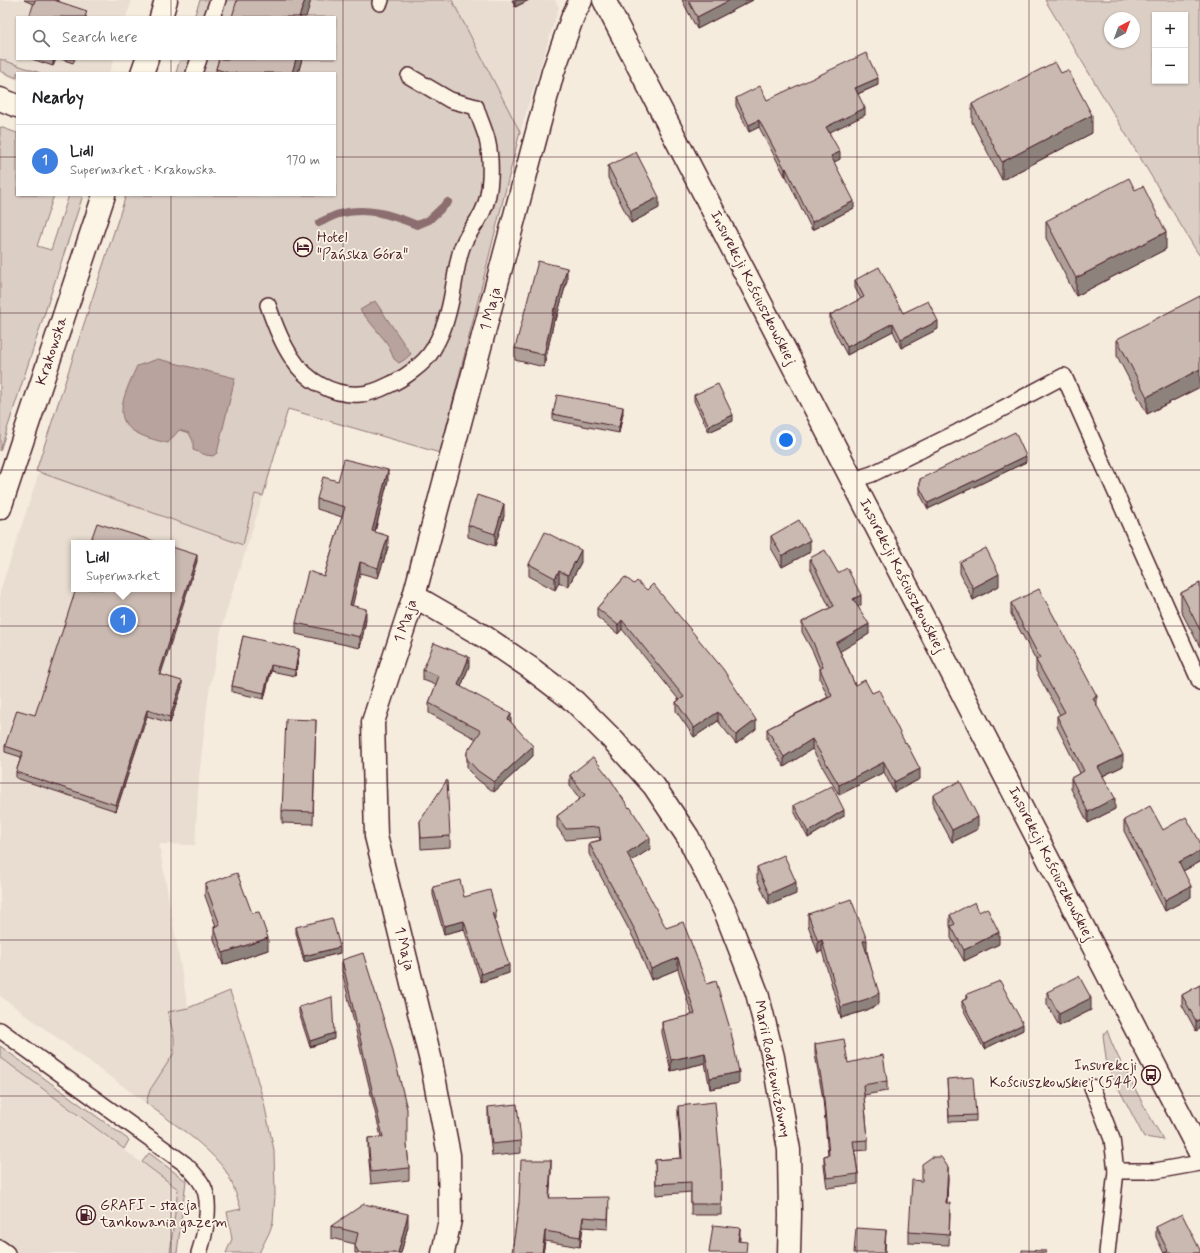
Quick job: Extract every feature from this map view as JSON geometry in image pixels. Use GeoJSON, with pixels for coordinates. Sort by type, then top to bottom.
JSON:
{"type":"FeatureCollection","features":[{"type":"Feature","properties":{"kind":"street"},"geometry":{"type":"LineString","coordinates":[[160,16],[166,0]]}},
{"type":"Feature","properties":{"kind":"street","name":"1 Maja"},"geometry":{"type":"LineString","coordinates":[[443,1253],[450,1220],[449,1155],[431,1061],[376,836],[373,722],[414,596],[553,72],[573,16],[581,0]]}},
{"type":"Feature","properties":{"kind":"street","name":"Insurekcji Kościuszkowskiej"},"geometry":{"type":"LineString","coordinates":[[604,0],[1200,1153]]}},
{"type":"Feature","properties":{"kind":"street"},"geometry":{"type":"LineString","coordinates":[[142,72],[147,60]]}},
{"type":"Feature","properties":{"kind":"street"},"geometry":{"type":"LineString","coordinates":[[0,99],[16,106]]}},
{"type":"Feature","properties":{"kind":"street","name":"Krakowska"},"geometry":{"type":"LineString","coordinates":[[0,508],[104,196]]}},
{"type":"Feature","properties":{"kind":"street","name":"Marii Rodziewiczówny"},"geometry":{"type":"LineString","coordinates":[[414,596],[491,641],[529,667],[575,702],[612,739],[654,786],[688,837],[725,911],[757,993],[773,1057],[789,1150],[789,1253]]}},
{"type":"Feature","properties":{"kind":"lane"},"geometry":{"type":"LineString","coordinates":[[212,16],[218,0]]}},
{"type":"Feature","properties":{"kind":"lane"},"geometry":{"type":"LineString","coordinates":[[194,72],[199,60]]}},
{"type":"Feature","properties":{"kind":"lane"},"geometry":{"type":"LineString","coordinates":[[268,305],[280,335],[292,358],[309,378],[328,390],[339,393],[361,395],[382,388],[399,380],[415,368],[430,353],[441,334],[448,312],[461,249],[469,232],[482,213],[490,187],[490,167],[487,140],[476,107],[450,100],[409,76]]}},
{"type":"Feature","properties":{"kind":"lane"},"geometry":{"type":"LineString","coordinates":[[853,480],[872,474],[958,432],[1064,376],[1200,682]]}},
{"type":"Feature","properties":{"kind":"lane"},"geometry":{"type":"LineString","coordinates":[[0,1030],[185,1164],[203,1186],[207,1206],[204,1238],[199,1253]]}},
{"type":"Feature","properties":{"kind":"lane"},"geometry":{"type":"LineString","coordinates":[[1092,1087],[1112,1138],[1116,1171],[1107,1253]]}},
{"type":"Feature","properties":{"kind":"lane"},"geometry":{"type":"LineString","coordinates":[[1116,1171],[1155,1171],[1200,1163]]}},
{"type":"Feature","properties":{"kind":"lane"},"geometry":{"type":"LineString","coordinates":[[0,1248],[7,1253]]}},
{"type":"Feature","properties":{"kind":"shaded area"},"geometry":{"type":"Polygon","coordinates":[[[0,0],[132,0],[126,16],[16,16],[16,60],[114,60],[109,72],[16,72],[16,80],[0,73],[0,0]]]}},
{"type":"Feature","properties":{"kind":"shaded area","name":"Hotel \"Pańska Góra\""},"geometry":{"type":"Polygon","coordinates":[[[200,0],[452,0],[520,132],[440,453],[288,409],[263,496],[255,494],[243,545],[36,471],[126,196],[336,196],[336,72],[176,72],[180,60],[336,60],[336,16],[194,16],[200,0]]]}},
{"type":"Feature","properties":{"kind":"shaded area"},"geometry":{"type":"Polygon","coordinates":[[[452,0],[555,0],[559,7],[520,132],[452,0]]]}},
{"type":"Feature","properties":{"kind":"shaded area"},"geometry":{"type":"Polygon","coordinates":[[[1045,0],[1200,0],[1200,256],[1197,252],[1045,0]]]}},
{"type":"Feature","properties":{"kind":"shaded area"},"geometry":{"type":"Polygon","coordinates":[[[0,59],[37,72],[16,72],[16,78],[0,71],[0,59]]]}},
{"type":"Feature","properties":{"kind":"shaded area"},"geometry":{"type":"Polygon","coordinates":[[[0,127],[16,133],[16,196],[54,196],[37,246],[51,250],[69,196],[83,196],[0,451],[0,127]]]}},
{"type":"Feature","properties":{"kind":"shaded area"},"geometry":{"type":"Polygon","coordinates":[[[375,301],[411,354],[399,363],[394,359],[387,343],[360,310],[375,301]]]}},
{"type":"Feature","properties":{"kind":"shaded area"},"geometry":{"type":"Polygon","coordinates":[[[158,359],[235,378],[217,453],[213,456],[193,450],[193,441],[189,433],[179,430],[168,443],[136,433],[127,426],[123,418],[122,408],[130,382],[137,366],[158,359]]]}},
{"type":"Feature","properties":{"kind":"shaded area"},"geometry":{"type":"Polygon","coordinates":[[[54,427],[263,496],[227,609],[209,691],[199,777],[195,845],[159,844],[188,1007],[230,991],[264,1103],[274,1150],[274,1174],[146,1103],[0,996],[0,591],[54,427]]]}},
{"type":"Feature","properties":{"kind":"shaded area"},"geometry":{"type":"Polygon","coordinates":[[[230,991],[264,1103],[274,1150],[275,1195],[273,1222],[259,1253],[226,1253],[232,1239],[227,1212],[241,1209],[228,1176],[222,1166],[206,1149],[146,1103],[150,1090],[174,1053],[174,1037],[168,1012],[188,1008],[230,991]]]}},
{"type":"Feature","properties":{"kind":"shaded area"},"geometry":{"type":"Polygon","coordinates":[[[1107,1030],[1122,1064],[1147,1112],[1164,1140],[1144,1137],[1107,1066],[1103,1035],[1107,1030]]]}},
{"type":"Feature","properties":{"kind":"shaded area"},"geometry":{"type":"Polygon","coordinates":[[[0,1046],[129,1140],[124,1149],[0,1057],[0,1046]]]}},
{"type":"Feature","properties":{"kind":"shaded area"},"geometry":{"type":"Polygon","coordinates":[[[0,1057],[88,1124],[178,1189],[170,1253],[0,1253],[0,1057]]]}},
{"type":"Feature","properties":{"kind":"shaded area"},"geometry":{"type":"Polygon","coordinates":[[[149,1153],[186,1181],[177,1253],[170,1253],[178,1189],[142,1162],[149,1153]]]}},
{"type":"Feature","properties":{"kind":"building"},"geometry":{"type":"Polygon","coordinates":[[[35,0],[54,0],[87,11],[85,16],[29,16],[35,0]]]}},
{"type":"Feature","properties":{"kind":"building"},"geometry":{"type":"Polygon","coordinates":[[[237,0],[305,0],[299,16],[232,16],[237,0]]]}},
{"type":"Feature","properties":{"kind":"building"},"geometry":{"type":"Polygon","coordinates":[[[688,0],[730,0],[697,17],[688,0]]]}},
{"type":"Feature","properties":{"kind":"building"},"geometry":{"type":"Polygon","coordinates":[[[866,53],[878,78],[855,88],[865,108],[826,127],[840,152],[831,156],[854,201],[812,222],[786,168],[785,169],[759,120],[749,125],[736,98],[760,86],[767,100],[866,53]]]}},
{"type":"Feature","properties":{"kind":"building"},"geometry":{"type":"Polygon","coordinates":[[[219,60],[296,60],[292,72],[226,72],[216,69],[219,60]]]}},
{"type":"Feature","properties":{"kind":"building"},"geometry":{"type":"Polygon","coordinates":[[[1055,62],[1061,73],[1068,70],[1092,115],[1002,162],[972,104],[1055,62]]]}},
{"type":"Feature","properties":{"kind":"building"},"geometry":{"type":"Polygon","coordinates":[[[636,152],[659,197],[631,211],[608,166],[636,152]]]}},
{"type":"Feature","properties":{"kind":"building"},"geometry":{"type":"Polygon","coordinates":[[[1129,178],[1135,190],[1143,186],[1166,232],[1076,278],[1046,221],[1129,178]]]}},
{"type":"Feature","properties":{"kind":"building"},"geometry":{"type":"Polygon","coordinates":[[[538,261],[567,268],[556,308],[554,308],[544,355],[515,348],[538,261]]]}},
{"type":"Feature","properties":{"kind":"building"},"geometry":{"type":"Polygon","coordinates":[[[879,267],[903,313],[928,301],[938,321],[901,339],[893,323],[847,347],[830,315],[864,297],[855,280],[879,267]]]}},
{"type":"Feature","properties":{"kind":"building"},"geometry":{"type":"Polygon","coordinates":[[[1200,296],[1200,369],[1147,397],[1117,339],[1200,296]]]}},
{"type":"Feature","properties":{"kind":"building"},"geometry":{"type":"Polygon","coordinates":[[[718,384],[733,415],[709,426],[694,395],[718,384]]]}},
{"type":"Feature","properties":{"kind":"building"},"geometry":{"type":"Polygon","coordinates":[[[557,395],[623,407],[619,427],[553,414],[557,395]]]}},
{"type":"Feature","properties":{"kind":"building"},"geometry":{"type":"Polygon","coordinates":[[[1015,432],[1026,456],[928,503],[920,488],[920,479],[1015,432]]]}},
{"type":"Feature","properties":{"kind":"building"},"geometry":{"type":"Polygon","coordinates":[[[344,459],[388,470],[372,531],[388,536],[378,568],[360,562],[350,605],[366,609],[360,637],[296,623],[308,571],[324,576],[345,507],[317,499],[323,477],[338,481],[344,459]]]}},
{"type":"Feature","properties":{"kind":"building"},"geometry":{"type":"Polygon","coordinates":[[[477,495],[504,504],[495,534],[468,525],[477,495]]]}},
{"type":"Feature","properties":{"kind":"building"},"geometry":{"type":"Polygon","coordinates":[[[799,520],[810,540],[782,556],[771,536],[799,520]]]}},
{"type":"Feature","properties":{"kind":"building"},"geometry":{"type":"Polygon","coordinates":[[[97,523],[151,540],[91,540],[97,523]]]}},
{"type":"Feature","properties":{"kind":"building"},"geometry":{"type":"Polygon","coordinates":[[[545,532],[581,550],[568,575],[559,571],[555,578],[529,564],[545,532]]]}},
{"type":"Feature","properties":{"kind":"building"},"geometry":{"type":"Polygon","coordinates":[[[175,548],[197,555],[159,674],[182,681],[170,717],[147,710],[116,805],[16,772],[23,752],[5,746],[17,710],[35,715],[75,592],[175,592],[175,548]]]}},
{"type":"Feature","properties":{"kind":"building"},"geometry":{"type":"Polygon","coordinates":[[[986,548],[999,574],[973,588],[960,562],[986,548]]]}},
{"type":"Feature","properties":{"kind":"building"},"geometry":{"type":"Polygon","coordinates":[[[825,550],[838,573],[847,568],[861,595],[853,599],[869,624],[836,643],[855,685],[865,680],[872,693],[879,690],[905,743],[906,742],[920,769],[894,782],[884,762],[839,785],[812,739],[784,757],[767,729],[832,696],[820,669],[823,667],[813,642],[802,622],[834,606],[810,558],[825,550]]]}},
{"type":"Feature","properties":{"kind":"building"},"geometry":{"type":"Polygon","coordinates":[[[625,577],[634,584],[637,581],[647,590],[653,584],[723,669],[756,720],[736,735],[718,712],[694,728],[676,702],[684,697],[622,620],[618,625],[597,608],[625,577]]]}},
{"type":"Feature","properties":{"kind":"building"},"geometry":{"type":"Polygon","coordinates":[[[1200,583],[1200,630],[1181,593],[1200,583]]]}},
{"type":"Feature","properties":{"kind":"building"},"geometry":{"type":"Polygon","coordinates":[[[1039,589],[1097,696],[1093,698],[1123,755],[1098,767],[1115,798],[1088,812],[1071,778],[1084,771],[1057,716],[1065,712],[1036,660],[1040,658],[1011,603],[1039,589]]]}},
{"type":"Feature","properties":{"kind":"building"},"geometry":{"type":"Polygon","coordinates":[[[243,636],[299,649],[295,670],[271,665],[264,693],[232,686],[243,636]]]}},
{"type":"Feature","properties":{"kind":"building"},"geometry":{"type":"Polygon","coordinates":[[[434,643],[469,657],[458,685],[511,714],[508,719],[533,746],[494,782],[478,771],[467,759],[467,752],[481,731],[429,703],[439,676],[423,670],[434,643]]]}},
{"type":"Feature","properties":{"kind":"building"},"geometry":{"type":"Polygon","coordinates":[[[286,719],[316,720],[313,812],[282,811],[286,719]]]}},
{"type":"Feature","properties":{"kind":"building"},"geometry":{"type":"Polygon","coordinates":[[[593,757],[611,780],[629,808],[630,807],[650,838],[627,853],[666,928],[683,922],[707,984],[716,981],[731,1032],[739,1072],[710,1078],[705,1053],[671,1060],[662,1022],[695,1014],[678,958],[651,969],[636,932],[589,843],[601,840],[599,827],[566,829],[557,816],[585,795],[570,775],[593,757]]]}},
{"type":"Feature","properties":{"kind":"building"},"geometry":{"type":"Polygon","coordinates":[[[447,780],[450,836],[421,838],[420,821],[447,780]]]}},
{"type":"Feature","properties":{"kind":"building"},"geometry":{"type":"Polygon","coordinates":[[[960,781],[978,817],[952,830],[933,795],[960,781]]]}},
{"type":"Feature","properties":{"kind":"building"},"geometry":{"type":"Polygon","coordinates":[[[832,786],[844,810],[808,832],[794,805],[832,786]]]}},
{"type":"Feature","properties":{"kind":"building"},"geometry":{"type":"Polygon","coordinates":[[[1150,806],[1163,830],[1186,817],[1200,842],[1200,851],[1179,862],[1191,886],[1165,900],[1124,820],[1150,806]]]}},
{"type":"Feature","properties":{"kind":"building"},"geometry":{"type":"Polygon","coordinates":[[[784,855],[796,882],[769,894],[757,867],[784,855]]]}},
{"type":"Feature","properties":{"kind":"building"},"geometry":{"type":"Polygon","coordinates":[[[237,873],[252,913],[259,912],[268,938],[223,953],[214,927],[220,925],[205,884],[237,873]]]}},
{"type":"Feature","properties":{"kind":"building"},"geometry":{"type":"Polygon","coordinates":[[[460,880],[464,897],[490,890],[496,912],[492,913],[509,965],[481,974],[464,921],[444,926],[433,887],[460,880]]]}},
{"type":"Feature","properties":{"kind":"building"},"geometry":{"type":"Polygon","coordinates":[[[851,899],[867,940],[863,941],[879,993],[867,999],[841,1007],[822,940],[818,942],[808,914],[851,899]]]}},
{"type":"Feature","properties":{"kind":"building"},"geometry":{"type":"Polygon","coordinates":[[[975,902],[979,912],[987,908],[999,932],[964,950],[951,926],[955,924],[950,915],[975,902]]]}},
{"type":"Feature","properties":{"kind":"building"},"geometry":{"type":"Polygon","coordinates":[[[332,918],[340,947],[304,956],[296,927],[332,918]]]}},
{"type":"Feature","properties":{"kind":"building"},"geometry":{"type":"Polygon","coordinates":[[[363,953],[391,1043],[407,1109],[407,1145],[409,1168],[371,1172],[368,1138],[383,1137],[342,960],[363,953]]]}},
{"type":"Feature","properties":{"kind":"building"},"geometry":{"type":"Polygon","coordinates":[[[1079,976],[1091,998],[1059,1014],[1047,992],[1079,976]]]}},
{"type":"Feature","properties":{"kind":"building"},"geometry":{"type":"Polygon","coordinates":[[[1000,981],[1023,1024],[984,1044],[962,1001],[968,998],[967,994],[1000,981]]]}},
{"type":"Feature","properties":{"kind":"building"},"geometry":{"type":"Polygon","coordinates":[[[1200,985],[1200,1019],[1196,1021],[1182,995],[1200,985]]]}},
{"type":"Feature","properties":{"kind":"building"},"geometry":{"type":"Polygon","coordinates":[[[332,997],[334,1033],[310,1041],[299,1007],[332,997]]]}},
{"type":"Feature","properties":{"kind":"building"},"geometry":{"type":"Polygon","coordinates":[[[844,1039],[848,1063],[883,1055],[887,1081],[863,1085],[868,1140],[853,1141],[858,1174],[827,1178],[824,1156],[829,1155],[823,1089],[815,1044],[844,1039]]]}},
{"type":"Feature","properties":{"kind":"building"},"geometry":{"type":"Polygon","coordinates":[[[973,1077],[976,1115],[949,1116],[947,1079],[973,1077]]]}},
{"type":"Feature","properties":{"kind":"building"},"geometry":{"type":"Polygon","coordinates":[[[715,1102],[721,1169],[721,1204],[691,1204],[691,1182],[656,1184],[655,1160],[682,1158],[678,1106],[715,1102]]]}},
{"type":"Feature","properties":{"kind":"building"},"geometry":{"type":"Polygon","coordinates":[[[517,1104],[521,1141],[492,1144],[488,1107],[517,1104]]]}},
{"type":"Feature","properties":{"kind":"building"},"geometry":{"type":"Polygon","coordinates":[[[932,1157],[941,1157],[948,1167],[946,1203],[950,1203],[949,1235],[909,1232],[912,1180],[922,1181],[922,1164],[932,1157]]]}},
{"type":"Feature","properties":{"kind":"building"},"geometry":{"type":"Polygon","coordinates":[[[521,1160],[551,1160],[549,1198],[609,1197],[608,1219],[583,1217],[580,1237],[545,1231],[542,1253],[512,1253],[519,1203],[521,1160]]]}},
{"type":"Feature","properties":{"kind":"building"},"geometry":{"type":"Polygon","coordinates":[[[364,1204],[408,1214],[398,1253],[359,1253],[355,1246],[358,1233],[331,1226],[364,1204]]]}},
{"type":"Feature","properties":{"kind":"building"},"geometry":{"type":"Polygon","coordinates":[[[1182,1214],[1200,1250],[1200,1253],[1164,1253],[1168,1251],[1156,1227],[1182,1214]]]}},
{"type":"Feature","properties":{"kind":"building"},"geometry":{"type":"Polygon","coordinates":[[[713,1225],[740,1228],[738,1241],[747,1242],[746,1253],[709,1253],[713,1225]]]}},
{"type":"Feature","properties":{"kind":"building"},"geometry":{"type":"Polygon","coordinates":[[[856,1228],[886,1230],[884,1253],[854,1253],[856,1228]]]}},
{"type":"Feature","properties":{"kind":"building"},"geometry":{"type":"Polygon","coordinates":[[[1022,1250],[1046,1251],[1046,1253],[1022,1253],[1022,1250]]]}},
{"type":"Feature","properties":{"kind":"waterway"},"geometry":{"type":"LineString","coordinates":[[319,223],[339,214],[369,211],[388,215],[417,225],[429,220],[448,202]]}},
{"type":"Feature","properties":{"kind":"place","name":"Hotel \"Pańska Góra\""},"geometry":{"type":"Point","coordinates":[303,247]}},
{"type":"Feature","properties":{"kind":"place","name":"Lidl"},"geometry":{"type":"Point","coordinates":[123,620]}},
{"type":"Feature","properties":{"kind":"place","name":"Insurekcji Kościuszkowskiej (544)"},"geometry":{"type":"Point","coordinates":[1151,1075]}},
{"type":"Feature","properties":{"kind":"place","name":"GRAFI - stacja tankowania gazem"},"geometry":{"type":"Point","coordinates":[86,1215]}}]}
